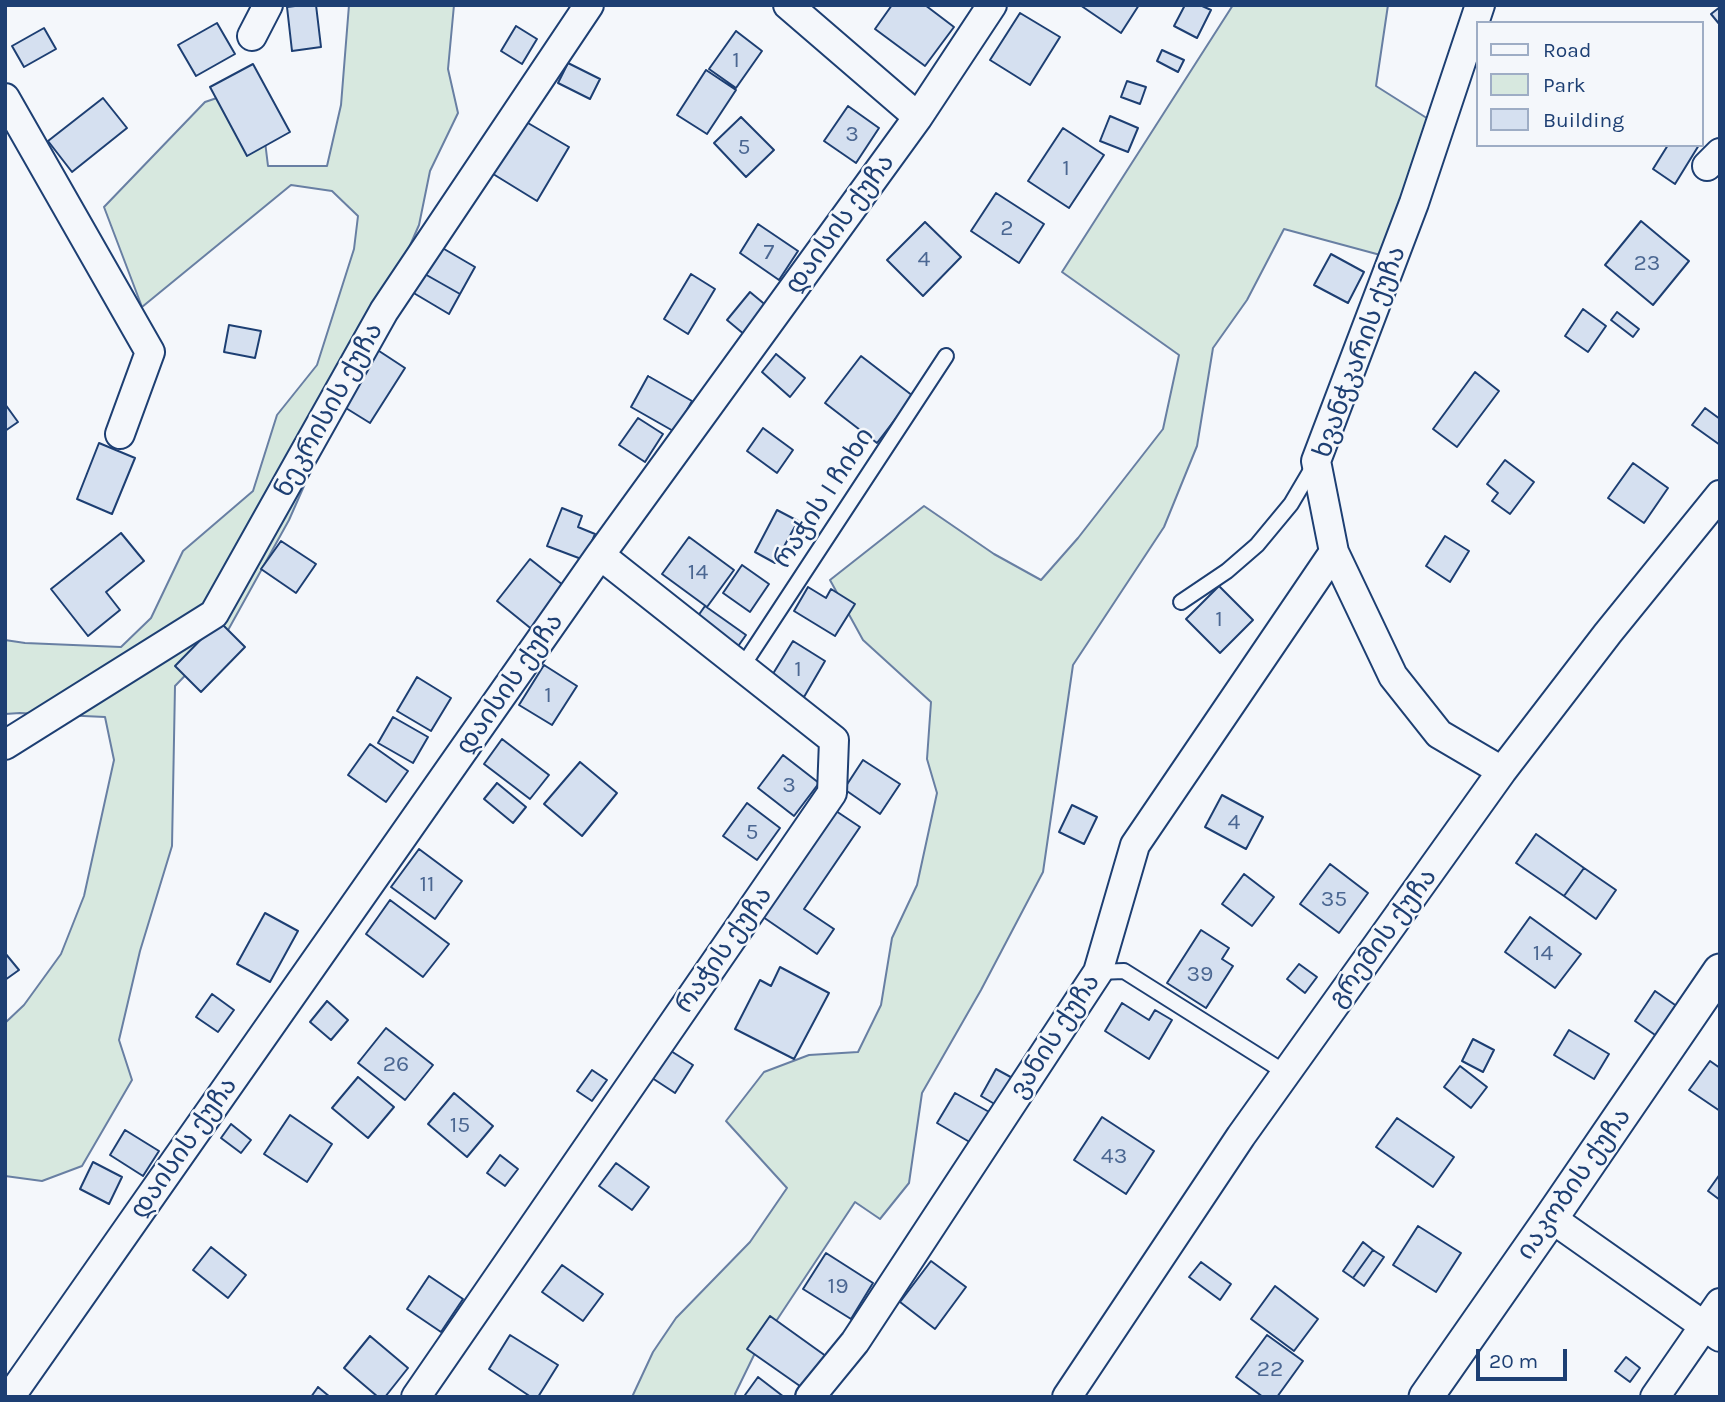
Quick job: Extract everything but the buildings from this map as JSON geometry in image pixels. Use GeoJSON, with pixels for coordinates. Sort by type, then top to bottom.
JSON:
{"type":"FeatureCollection","features":[{"type":"Feature","properties":{"kind":"street"},"geometry":{"type":"LineString","coordinates":[[252,36],[268,5]]}},
{"type":"Feature","properties":{"kind":"street","name":"ნეკრისის ქუჩა"},"geometry":{"type":"LineString","coordinates":[[5,745],[214,614],[384,311],[589,5]]}},
{"type":"Feature","properties":{"kind":"street"},"geometry":{"type":"LineString","coordinates":[[788,5],[918,117]]}},
{"type":"Feature","properties":{"kind":"street","name":"დაისის ქუჩა"},"geometry":{"type":"LineString","coordinates":[[10,1397],[600,555],[918,117],[992,5]]}},
{"type":"Feature","properties":{"kind":"street","name":"ხვანჭკარის ქუჩა"},"geometry":{"type":"LineString","coordinates":[[1480,5],[1414,203],[1316,461],[1334,552],[1393,676],[1439,734],[1502,771]]}},
{"type":"Feature","properties":{"kind":"street"},"geometry":{"type":"LineString","coordinates":[[5,97],[150,352],[120,434]]}},
{"type":"Feature","properties":{"kind":"street","name":"გრემის ქუჩა"},"geometry":{"type":"LineString","coordinates":[[1067,1397],[1241,1136],[1502,771],[1608,633],[1720,495]]}},
{"type":"Feature","properties":{"kind":"street","name":"ვანის ქუჩა"},"geometry":{"type":"LineString","coordinates":[[810,1397],[855,1342],[1098,972],[1135,845],[1334,552]]}},
{"type":"Feature","properties":{"kind":"street","name":"რაჭის ქუჩა"},"geometry":{"type":"LineString","coordinates":[[416,1397],[832,793],[834,740],[600,555]]}},
{"type":"Feature","properties":{"kind":"street","name":"იაკობის ქუჩა"},"geometry":{"type":"LineString","coordinates":[[1426,1397],[1705,1003],[1720,971]]}},
{"type":"Feature","properties":{"kind":"street"},"geometry":{"type":"LineString","coordinates":[[1551,1218],[1712,1332]]}},
{"type":"Feature","properties":{"kind":"street"},"geometry":{"type":"LineString","coordinates":[[1655,1397],[1712,1332],[1720,1303]]}},
{"type":"Feature","properties":{"kind":"lane","name":"რაჭის I ჩიხი"},"geometry":{"type":"LineString","coordinates":[[742,667],[946,356]]}},
{"type":"Feature","properties":{"kind":"lane"},"geometry":{"type":"LineString","coordinates":[[1181,602],[1227,571],[1257,545],[1291,504],[1316,461]]}},
{"type":"Feature","properties":{"kind":"lane"},"geometry":{"type":"LineString","coordinates":[[1098,972],[1125,971],[1286,1073]]}},
{"type":"Feature","properties":{"kind":"green space"},"geometry":{"type":"Polygon","coordinates":[[[349,5],[454,5],[448,69],[458,113],[430,171],[419,225],[289,520],[227,632],[175,686],[172,846],[140,951],[119,1040],[132,1080],[82,1166],[42,1181],[5,1176],[5,1023],[24,1005],[61,954],[84,896],[114,760],[105,717],[5,714],[5,640],[121,647],[151,618],[183,551],[253,491],[277,415],[317,365],[354,249],[358,216],[332,191],[291,185],[142,307],[104,207],[205,102],[258,84],[268,166],[327,166],[341,105],[349,5]]]}},
{"type":"Feature","properties":{"kind":"green space"},"geometry":{"type":"Polygon","coordinates":[[[1233,5],[1388,5],[1376,86],[1433,122],[1384,256],[1284,229],[1247,300],[1213,348],[1197,446],[1164,527],[1073,665],[1043,872],[981,990],[922,1093],[909,1183],[880,1219],[855,1202],[755,1353],[735,1394],[736,1397],[632,1397],[653,1352],[676,1318],[750,1242],[787,1188],[726,1121],[764,1072],[809,1055],[858,1052],[881,1005],[892,938],[917,885],[937,793],[927,759],[931,702],[863,640],[830,580],[924,506],[994,554],[1041,580],[1078,538],[1163,429],[1179,355],[1062,272],[1233,5]]]}}]}
